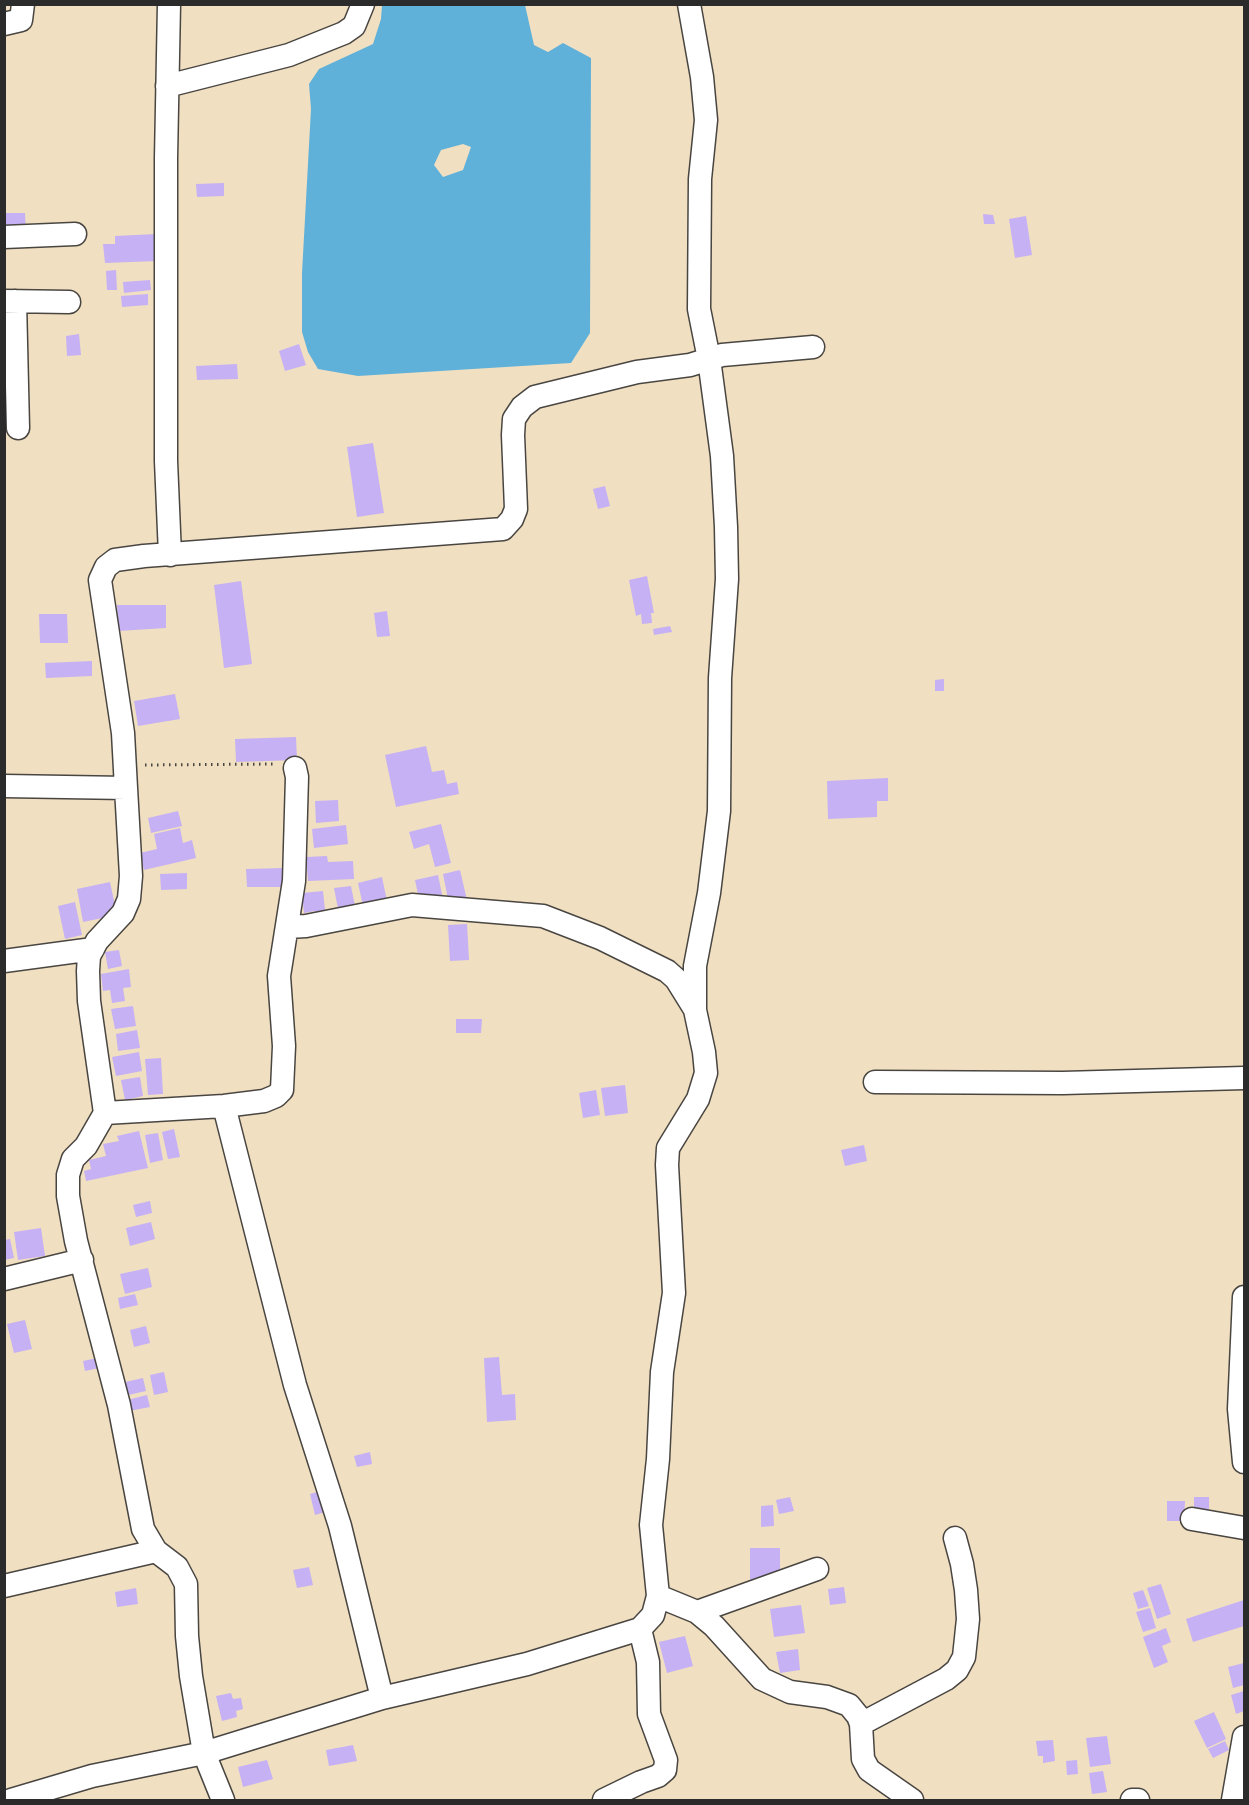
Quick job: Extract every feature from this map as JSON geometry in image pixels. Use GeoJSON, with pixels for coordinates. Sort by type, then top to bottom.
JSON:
{"type":"FeatureCollection","features":[{"type":"Feature","properties":{"kind":"street"},"geometry":{"type":"LineString","coordinates":[[4,24],[21,20],[23,4]]}},
{"type":"Feature","properties":{"kind":"street"},"geometry":{"type":"LineString","coordinates":[[169,4],[165,461],[170,555]]}},
{"type":"Feature","properties":{"kind":"street"},"geometry":{"type":"LineString","coordinates":[[168,86],[289,55],[345,33],[354,26],[363,4]]}},
{"type":"Feature","properties":{"kind":"street"},"geometry":{"type":"LineString","coordinates":[[11,1800],[92,1776],[204,1753],[382,1698],[527,1664],[640,1629],[653,1615],[658,1596],[651,1525],[658,1459],[662,1372],[674,1293],[668,1148],[698,1099],[706,1073],[695,1010],[695,966],[709,893],[719,811],[720,678],[727,579],[722,456],[709,359],[699,309],[700,179],[706,120],[689,4]]}},
{"type":"Feature","properties":{"kind":"street"},"geometry":{"type":"LineString","coordinates":[[4,237],[75,234]]}},
{"type":"Feature","properties":{"kind":"street"},"geometry":{"type":"LineString","coordinates":[[18,428],[10,301],[69,302]]}},
{"type":"Feature","properties":{"kind":"street"},"geometry":{"type":"LineString","coordinates":[[223,1800],[204,1753],[191,1676],[187,1636],[186,1584],[177,1566],[156,1551],[143,1529],[119,1405],[68,1196],[68,1175],[73,1159],[86,1146],[105,1113],[89,1001],[90,956],[106,930],[123,913],[129,899],[131,876],[123,733],[100,580],[106,567],[115,560],[504,529],[516,509],[514,419],[522,407],[535,397],[636,372],[690,365],[722,355],[813,347]]}},
{"type":"Feature","properties":{"kind":"street"},"geometry":{"type":"LineString","coordinates":[[105,1113],[224,1106],[264,1101],[276,1096],[282,1090],[284,1046],[279,976],[288,927],[296,845],[297,777],[295,768]]}},
{"type":"Feature","properties":{"kind":"street"},"geometry":{"type":"LineString","coordinates":[[4,786],[126,777]]}},
{"type":"Feature","properties":{"kind":"street"},"geometry":{"type":"LineString","coordinates":[[288,927],[306,926],[412,905],[543,916],[600,938],[667,971],[676,979],[695,1010]]}},
{"type":"Feature","properties":{"kind":"street"},"geometry":{"type":"LineString","coordinates":[[4,961],[93,949]]}},
{"type":"Feature","properties":{"kind":"street"},"geometry":{"type":"LineString","coordinates":[[875,1082],[1063,1083],[1245,1078]]}},
{"type":"Feature","properties":{"kind":"street"},"geometry":{"type":"LineString","coordinates":[[224,1106],[296,1385],[340,1526],[382,1698]]}},
{"type":"Feature","properties":{"kind":"street"},"geometry":{"type":"LineString","coordinates":[[4,1279],[82,1260]]}},
{"type":"Feature","properties":{"kind":"street"},"geometry":{"type":"LineString","coordinates":[[1245,1297],[1239,1409],[1245,1461]]}},
{"type":"Feature","properties":{"kind":"street"},"geometry":{"type":"LineString","coordinates":[[1192,1519],[1245,1528]]}},
{"type":"Feature","properties":{"kind":"street"},"geometry":{"type":"LineString","coordinates":[[861,1724],[946,1679],[957,1670],[964,1657],[968,1619],[966,1590],[955,1538]]}},
{"type":"Feature","properties":{"kind":"street"},"geometry":{"type":"LineString","coordinates":[[4,1586],[156,1551]]}},
{"type":"Feature","properties":{"kind":"street"},"geometry":{"type":"LineString","coordinates":[[697,1612],[817,1569]]}},
{"type":"Feature","properties":{"kind":"street"},"geometry":{"type":"LineString","coordinates":[[658,1596],[697,1612],[714,1626],[762,1679],[790,1692],[827,1697],[849,1705],[861,1724],[863,1759],[869,1770],[912,1800]]}},
{"type":"Feature","properties":{"kind":"street"},"geometry":{"type":"LineString","coordinates":[[604,1800],[658,1776],[665,1770],[666,1760],[649,1714],[648,1662],[640,1629]]}},
{"type":"Feature","properties":{"kind":"street"},"geometry":{"type":"LineString","coordinates":[[1233,1800],[1245,1737]]}},
{"type":"Feature","properties":{"kind":"path"},"geometry":{"type":"LineString","coordinates":[[126,777],[268,764],[289,765],[295,768]]}},
{"type":"Feature","properties":{"kind":"water"},"geometry":{"type":"Polygon","coordinates":[[[382,5],[525,5],[534,45],[548,52],[563,43],[591,58],[590,333],[571,363],[358,376],[318,369],[308,352],[302,332],[302,273],[311,109],[309,84],[319,69],[373,44],[381,19],[382,5]],[[463,144],[441,150],[434,165],[443,177],[463,170],[471,147],[463,144]]]}},
{"type":"Feature","properties":{"kind":"building"},"geometry":{"type":"Polygon","coordinates":[[[224,183],[224,196],[197,197],[196,184],[224,183]]]}},
{"type":"Feature","properties":{"kind":"building"},"geometry":{"type":"Polygon","coordinates":[[[4,213],[25,213],[26,235],[4,230],[4,213]]]}},
{"type":"Feature","properties":{"kind":"building"},"geometry":{"type":"Polygon","coordinates":[[[983,214],[993,215],[995,224],[984,224],[983,214]]]}},
{"type":"Feature","properties":{"kind":"building"},"geometry":{"type":"Polygon","coordinates":[[[1026,216],[1032,255],[1015,258],[1009,219],[1026,216]]]}},
{"type":"Feature","properties":{"kind":"building"},"geometry":{"type":"Polygon","coordinates":[[[156,234],[157,261],[105,263],[103,244],[115,244],[115,236],[156,234]]]}},
{"type":"Feature","properties":{"kind":"building"},"geometry":{"type":"Polygon","coordinates":[[[116,270],[117,290],[107,290],[106,271],[116,270]]]}},
{"type":"Feature","properties":{"kind":"building"},"geometry":{"type":"Polygon","coordinates":[[[150,280],[151,290],[124,293],[123,282],[150,280]]]}},
{"type":"Feature","properties":{"kind":"building"},"geometry":{"type":"Polygon","coordinates":[[[148,294],[148,305],[122,307],[121,296],[148,294]]]}},
{"type":"Feature","properties":{"kind":"building"},"geometry":{"type":"Polygon","coordinates":[[[79,334],[81,355],[67,356],[66,336],[79,334]]]}},
{"type":"Feature","properties":{"kind":"building"},"geometry":{"type":"Polygon","coordinates":[[[299,344],[306,365],[285,371],[279,351],[299,344]]]}},
{"type":"Feature","properties":{"kind":"building"},"geometry":{"type":"Polygon","coordinates":[[[237,364],[238,379],[197,380],[196,366],[237,364]]]}},
{"type":"Feature","properties":{"kind":"building"},"geometry":{"type":"Polygon","coordinates":[[[373,443],[384,513],[357,517],[347,447],[373,443]]]}},
{"type":"Feature","properties":{"kind":"building"},"geometry":{"type":"Polygon","coordinates":[[[605,486],[610,506],[598,509],[593,489],[605,486]]]}},
{"type":"Feature","properties":{"kind":"building"},"geometry":{"type":"Polygon","coordinates":[[[647,576],[654,613],[651,613],[652,623],[642,624],[641,614],[636,616],[629,580],[647,576]]]}},
{"type":"Feature","properties":{"kind":"building"},"geometry":{"type":"Polygon","coordinates":[[[241,581],[252,664],[224,668],[214,585],[241,581]]]}},
{"type":"Feature","properties":{"kind":"building"},"geometry":{"type":"Polygon","coordinates":[[[117,605],[166,605],[166,628],[118,631],[117,605]]]}},
{"type":"Feature","properties":{"kind":"building"},"geometry":{"type":"Polygon","coordinates":[[[387,611],[390,636],[377,637],[374,613],[387,611]]]}},
{"type":"Feature","properties":{"kind":"building"},"geometry":{"type":"Polygon","coordinates":[[[39,614],[67,614],[68,643],[40,643],[39,614]]]}},
{"type":"Feature","properties":{"kind":"building"},"geometry":{"type":"Polygon","coordinates":[[[670,626],[672,632],[654,635],[653,629],[670,626]]]}},
{"type":"Feature","properties":{"kind":"building"},"geometry":{"type":"Polygon","coordinates":[[[92,661],[92,676],[46,678],[45,663],[92,661]]]}},
{"type":"Feature","properties":{"kind":"building"},"geometry":{"type":"Polygon","coordinates":[[[944,679],[944,691],[935,691],[935,680],[944,679]]]}},
{"type":"Feature","properties":{"kind":"building"},"geometry":{"type":"Polygon","coordinates":[[[175,694],[180,719],[138,726],[134,701],[175,694]]]}},
{"type":"Feature","properties":{"kind":"building"},"geometry":{"type":"Polygon","coordinates":[[[296,737],[297,760],[236,762],[235,739],[296,737]]]}},
{"type":"Feature","properties":{"kind":"building"},"geometry":{"type":"Polygon","coordinates":[[[426,746],[432,772],[444,770],[447,784],[457,782],[459,794],[396,807],[385,755],[426,746]]]}},
{"type":"Feature","properties":{"kind":"building"},"geometry":{"type":"Polygon","coordinates":[[[888,778],[888,801],[877,801],[877,817],[828,819],[827,781],[888,778]]]}},
{"type":"Feature","properties":{"kind":"building"},"geometry":{"type":"Polygon","coordinates":[[[338,800],[339,821],[316,823],[315,801],[338,800]]]}},
{"type":"Feature","properties":{"kind":"building"},"geometry":{"type":"Polygon","coordinates":[[[178,811],[182,826],[151,833],[148,818],[178,811]]]}},
{"type":"Feature","properties":{"kind":"building"},"geometry":{"type":"Polygon","coordinates":[[[441,824],[451,863],[435,867],[429,844],[414,849],[409,832],[441,824]]]}},
{"type":"Feature","properties":{"kind":"building"},"geometry":{"type":"Polygon","coordinates":[[[346,825],[348,844],[314,848],[312,829],[346,825]]]}},
{"type":"Feature","properties":{"kind":"building"},"geometry":{"type":"Polygon","coordinates":[[[180,828],[183,843],[192,840],[196,858],[144,870],[140,853],[157,849],[154,834],[180,828]]]}},
{"type":"Feature","properties":{"kind":"building"},"geometry":{"type":"Polygon","coordinates":[[[327,856],[328,862],[353,861],[354,879],[308,881],[306,857],[327,856]]]}},
{"type":"Feature","properties":{"kind":"building"},"geometry":{"type":"Polygon","coordinates":[[[284,868],[284,887],[247,887],[246,869],[284,868]]]}},
{"type":"Feature","properties":{"kind":"building"},"geometry":{"type":"Polygon","coordinates":[[[460,870],[467,900],[449,904],[443,874],[460,870]]]}},
{"type":"Feature","properties":{"kind":"building"},"geometry":{"type":"Polygon","coordinates":[[[187,873],[187,889],[161,890],[160,874],[187,873]]]}},
{"type":"Feature","properties":{"kind":"building"},"geometry":{"type":"Polygon","coordinates":[[[438,875],[443,899],[420,904],[415,880],[438,875]]]}},
{"type":"Feature","properties":{"kind":"building"},"geometry":{"type":"Polygon","coordinates":[[[382,877],[387,901],[363,906],[358,883],[382,877]]]}},
{"type":"Feature","properties":{"kind":"building"},"geometry":{"type":"Polygon","coordinates":[[[110,882],[117,915],[83,922],[77,889],[110,882]]]}},
{"type":"Feature","properties":{"kind":"building"},"geometry":{"type":"Polygon","coordinates":[[[351,886],[355,906],[338,909],[334,888],[351,886]]]}},
{"type":"Feature","properties":{"kind":"building"},"geometry":{"type":"Polygon","coordinates":[[[323,891],[326,920],[316,921],[315,911],[304,913],[302,893],[323,891]]]}},
{"type":"Feature","properties":{"kind":"building"},"geometry":{"type":"Polygon","coordinates":[[[75,902],[82,935],[65,939],[58,906],[75,902]]]}},
{"type":"Feature","properties":{"kind":"building"},"geometry":{"type":"Polygon","coordinates":[[[467,924],[469,960],[450,961],[448,925],[467,924]]]}},
{"type":"Feature","properties":{"kind":"building"},"geometry":{"type":"Polygon","coordinates":[[[119,950],[122,966],[108,969],[105,952],[119,950]]]}},
{"type":"Feature","properties":{"kind":"building"},"geometry":{"type":"Polygon","coordinates":[[[129,969],[131,987],[123,988],[125,1001],[112,1003],[110,990],[103,991],[101,974],[129,969]]]}},
{"type":"Feature","properties":{"kind":"building"},"geometry":{"type":"Polygon","coordinates":[[[133,1006],[136,1026],[115,1029],[111,1009],[133,1006]]]}},
{"type":"Feature","properties":{"kind":"building"},"geometry":{"type":"Polygon","coordinates":[[[456,1019],[482,1019],[481,1033],[456,1033],[456,1019]]]}},
{"type":"Feature","properties":{"kind":"building"},"geometry":{"type":"Polygon","coordinates":[[[137,1030],[140,1048],[118,1051],[116,1034],[137,1030]]]}},
{"type":"Feature","properties":{"kind":"building"},"geometry":{"type":"Polygon","coordinates":[[[139,1052],[142,1071],[116,1076],[112,1057],[139,1052]]]}},
{"type":"Feature","properties":{"kind":"building"},"geometry":{"type":"Polygon","coordinates":[[[161,1058],[163,1094],[148,1095],[145,1059],[161,1058]]]}},
{"type":"Feature","properties":{"kind":"building"},"geometry":{"type":"Polygon","coordinates":[[[140,1077],[143,1096],[125,1100],[121,1080],[140,1077]]]}},
{"type":"Feature","properties":{"kind":"building"},"geometry":{"type":"Polygon","coordinates":[[[625,1085],[628,1113],[605,1116],[601,1088],[625,1085]]]}},
{"type":"Feature","properties":{"kind":"building"},"geometry":{"type":"Polygon","coordinates":[[[596,1090],[600,1115],[583,1118],[579,1093],[596,1090]]]}},
{"type":"Feature","properties":{"kind":"building"},"geometry":{"type":"Polygon","coordinates":[[[174,1129],[180,1157],[168,1159],[162,1132],[174,1129]]]}},
{"type":"Feature","properties":{"kind":"building"},"geometry":{"type":"Polygon","coordinates":[[[139,1131],[148,1168],[86,1181],[84,1171],[91,1169],[89,1160],[106,1156],[103,1144],[119,1141],[117,1136],[139,1131]]]}},
{"type":"Feature","properties":{"kind":"building"},"geometry":{"type":"Polygon","coordinates":[[[158,1133],[163,1160],[150,1163],[145,1135],[158,1133]]]}},
{"type":"Feature","properties":{"kind":"building"},"geometry":{"type":"Polygon","coordinates":[[[864,1145],[867,1161],[845,1166],[841,1150],[864,1145]]]}},
{"type":"Feature","properties":{"kind":"building"},"geometry":{"type":"Polygon","coordinates":[[[150,1201],[152,1213],[136,1217],[133,1205],[150,1201]]]}},
{"type":"Feature","properties":{"kind":"building"},"geometry":{"type":"Polygon","coordinates":[[[151,1222],[155,1239],[130,1246],[126,1228],[151,1222]]]}},
{"type":"Feature","properties":{"kind":"building"},"geometry":{"type":"Polygon","coordinates":[[[41,1228],[45,1256],[18,1260],[14,1232],[41,1228]]]}},
{"type":"Feature","properties":{"kind":"building"},"geometry":{"type":"Polygon","coordinates":[[[10,1239],[14,1258],[4,1260],[4,1240],[10,1239]]]}},
{"type":"Feature","properties":{"kind":"building"},"geometry":{"type":"Polygon","coordinates":[[[148,1268],[152,1287],[125,1294],[120,1274],[148,1268]]]}},
{"type":"Feature","properties":{"kind":"building"},"geometry":{"type":"Polygon","coordinates":[[[135,1294],[138,1305],[120,1309],[118,1298],[135,1294]]]}},
{"type":"Feature","properties":{"kind":"building"},"geometry":{"type":"Polygon","coordinates":[[[25,1320],[32,1349],[14,1353],[7,1324],[25,1320]]]}},
{"type":"Feature","properties":{"kind":"building"},"geometry":{"type":"Polygon","coordinates":[[[146,1326],[150,1343],[134,1347],[130,1330],[146,1326]]]}},
{"type":"Feature","properties":{"kind":"building"},"geometry":{"type":"Polygon","coordinates":[[[102,1357],[104,1367],[85,1371],[83,1361],[102,1357]]]}},
{"type":"Feature","properties":{"kind":"building"},"geometry":{"type":"Polygon","coordinates":[[[499,1357],[502,1395],[515,1394],[516,1420],[487,1422],[484,1358],[499,1357]]]}},
{"type":"Feature","properties":{"kind":"building"},"geometry":{"type":"Polygon","coordinates":[[[164,1372],[168,1392],[154,1395],[150,1375],[164,1372]]]}},
{"type":"Feature","properties":{"kind":"building"},"geometry":{"type":"Polygon","coordinates":[[[143,1378],[146,1391],[124,1396],[121,1383],[143,1378]]]}},
{"type":"Feature","properties":{"kind":"building"},"geometry":{"type":"Polygon","coordinates":[[[147,1395],[150,1407],[129,1411],[127,1400],[147,1395]]]}},
{"type":"Feature","properties":{"kind":"building"},"geometry":{"type":"Polygon","coordinates":[[[370,1452],[372,1464],[357,1467],[354,1456],[370,1452]]]}},
{"type":"Feature","properties":{"kind":"building"},"geometry":{"type":"Polygon","coordinates":[[[324,1490],[329,1511],[315,1515],[310,1494],[324,1490]]]}},
{"type":"Feature","properties":{"kind":"building"},"geometry":{"type":"Polygon","coordinates":[[[790,1497],[794,1511],[779,1514],[776,1500],[790,1497]]]}},
{"type":"Feature","properties":{"kind":"building"},"geometry":{"type":"Polygon","coordinates":[[[1194,1497],[1209,1497],[1209,1512],[1194,1513],[1194,1497]]]}},
{"type":"Feature","properties":{"kind":"building"},"geometry":{"type":"Polygon","coordinates":[[[1167,1501],[1185,1501],[1184,1521],[1167,1521],[1167,1501]]]}},
{"type":"Feature","properties":{"kind":"building"},"geometry":{"type":"Polygon","coordinates":[[[773,1505],[774,1526],[761,1527],[761,1506],[773,1505]]]}},
{"type":"Feature","properties":{"kind":"building"},"geometry":{"type":"Polygon","coordinates":[[[750,1548],[780,1548],[780,1581],[750,1581],[750,1548]]]}},
{"type":"Feature","properties":{"kind":"building"},"geometry":{"type":"Polygon","coordinates":[[[309,1567],[313,1585],[297,1588],[293,1570],[309,1567]]]}},
{"type":"Feature","properties":{"kind":"building"},"geometry":{"type":"Polygon","coordinates":[[[1161,1584],[1171,1614],[1157,1619],[1147,1588],[1161,1584]]]}},
{"type":"Feature","properties":{"kind":"building"},"geometry":{"type":"Polygon","coordinates":[[[844,1587],[846,1603],[830,1605],[828,1589],[844,1587]]]}},
{"type":"Feature","properties":{"kind":"building"},"geometry":{"type":"Polygon","coordinates":[[[136,1588],[138,1604],[117,1607],[115,1592],[136,1588]]]}},
{"type":"Feature","properties":{"kind":"building"},"geometry":{"type":"Polygon","coordinates":[[[1143,1590],[1149,1606],[1138,1609],[1133,1593],[1143,1590]]]}},
{"type":"Feature","properties":{"kind":"building"},"geometry":{"type":"Polygon","coordinates":[[[1244,1600],[1244,1626],[1193,1642],[1186,1619],[1244,1600]]]}},
{"type":"Feature","properties":{"kind":"building"},"geometry":{"type":"Polygon","coordinates":[[[801,1605],[805,1633],[774,1637],[770,1609],[801,1605]]]}},
{"type":"Feature","properties":{"kind":"building"},"geometry":{"type":"Polygon","coordinates":[[[1150,1608],[1156,1628],[1143,1632],[1136,1612],[1150,1608]]]}},
{"type":"Feature","properties":{"kind":"building"},"geometry":{"type":"Polygon","coordinates":[[[1166,1628],[1171,1642],[1162,1646],[1168,1662],[1154,1668],[1143,1637],[1166,1628]]]}},
{"type":"Feature","properties":{"kind":"building"},"geometry":{"type":"Polygon","coordinates":[[[685,1636],[693,1666],[667,1673],[659,1642],[685,1636]]]}},
{"type":"Feature","properties":{"kind":"building"},"geometry":{"type":"Polygon","coordinates":[[[798,1649],[800,1670],[780,1673],[776,1652],[798,1649]]]}},
{"type":"Feature","properties":{"kind":"building"},"geometry":{"type":"Polygon","coordinates":[[[1244,1663],[1244,1685],[1233,1688],[1228,1667],[1244,1663]]]}},
{"type":"Feature","properties":{"kind":"building"},"geometry":{"type":"Polygon","coordinates":[[[1244,1691],[1244,1711],[1236,1714],[1231,1695],[1244,1691]]]}},
{"type":"Feature","properties":{"kind":"building"},"geometry":{"type":"Polygon","coordinates":[[[231,1693],[233,1699],[241,1698],[243,1709],[236,1711],[237,1717],[222,1721],[216,1696],[231,1693]]]}},
{"type":"Feature","properties":{"kind":"building"},"geometry":{"type":"Polygon","coordinates":[[[1214,1712],[1226,1739],[1207,1748],[1194,1721],[1214,1712]]]}},
{"type":"Feature","properties":{"kind":"building"},"geometry":{"type":"Polygon","coordinates":[[[1107,1736],[1111,1764],[1090,1767],[1086,1738],[1107,1736]]]}},
{"type":"Feature","properties":{"kind":"building"},"geometry":{"type":"Polygon","coordinates":[[[1053,1740],[1055,1761],[1043,1763],[1043,1756],[1038,1756],[1036,1741],[1053,1740]]]}},
{"type":"Feature","properties":{"kind":"building"},"geometry":{"type":"Polygon","coordinates":[[[1225,1741],[1229,1750],[1213,1758],[1208,1749],[1225,1741]]]}},
{"type":"Feature","properties":{"kind":"building"},"geometry":{"type":"Polygon","coordinates":[[[353,1745],[357,1761],[329,1766],[326,1750],[353,1745]]]}},
{"type":"Feature","properties":{"kind":"building"},"geometry":{"type":"Polygon","coordinates":[[[267,1760],[273,1779],[243,1787],[238,1767],[267,1760]]]}},
{"type":"Feature","properties":{"kind":"building"},"geometry":{"type":"Polygon","coordinates":[[[1077,1760],[1078,1774],[1067,1775],[1066,1761],[1077,1760]]]}},
{"type":"Feature","properties":{"kind":"building"},"geometry":{"type":"Polygon","coordinates":[[[1103,1771],[1107,1792],[1092,1794],[1089,1773],[1103,1771]]]}}]}
